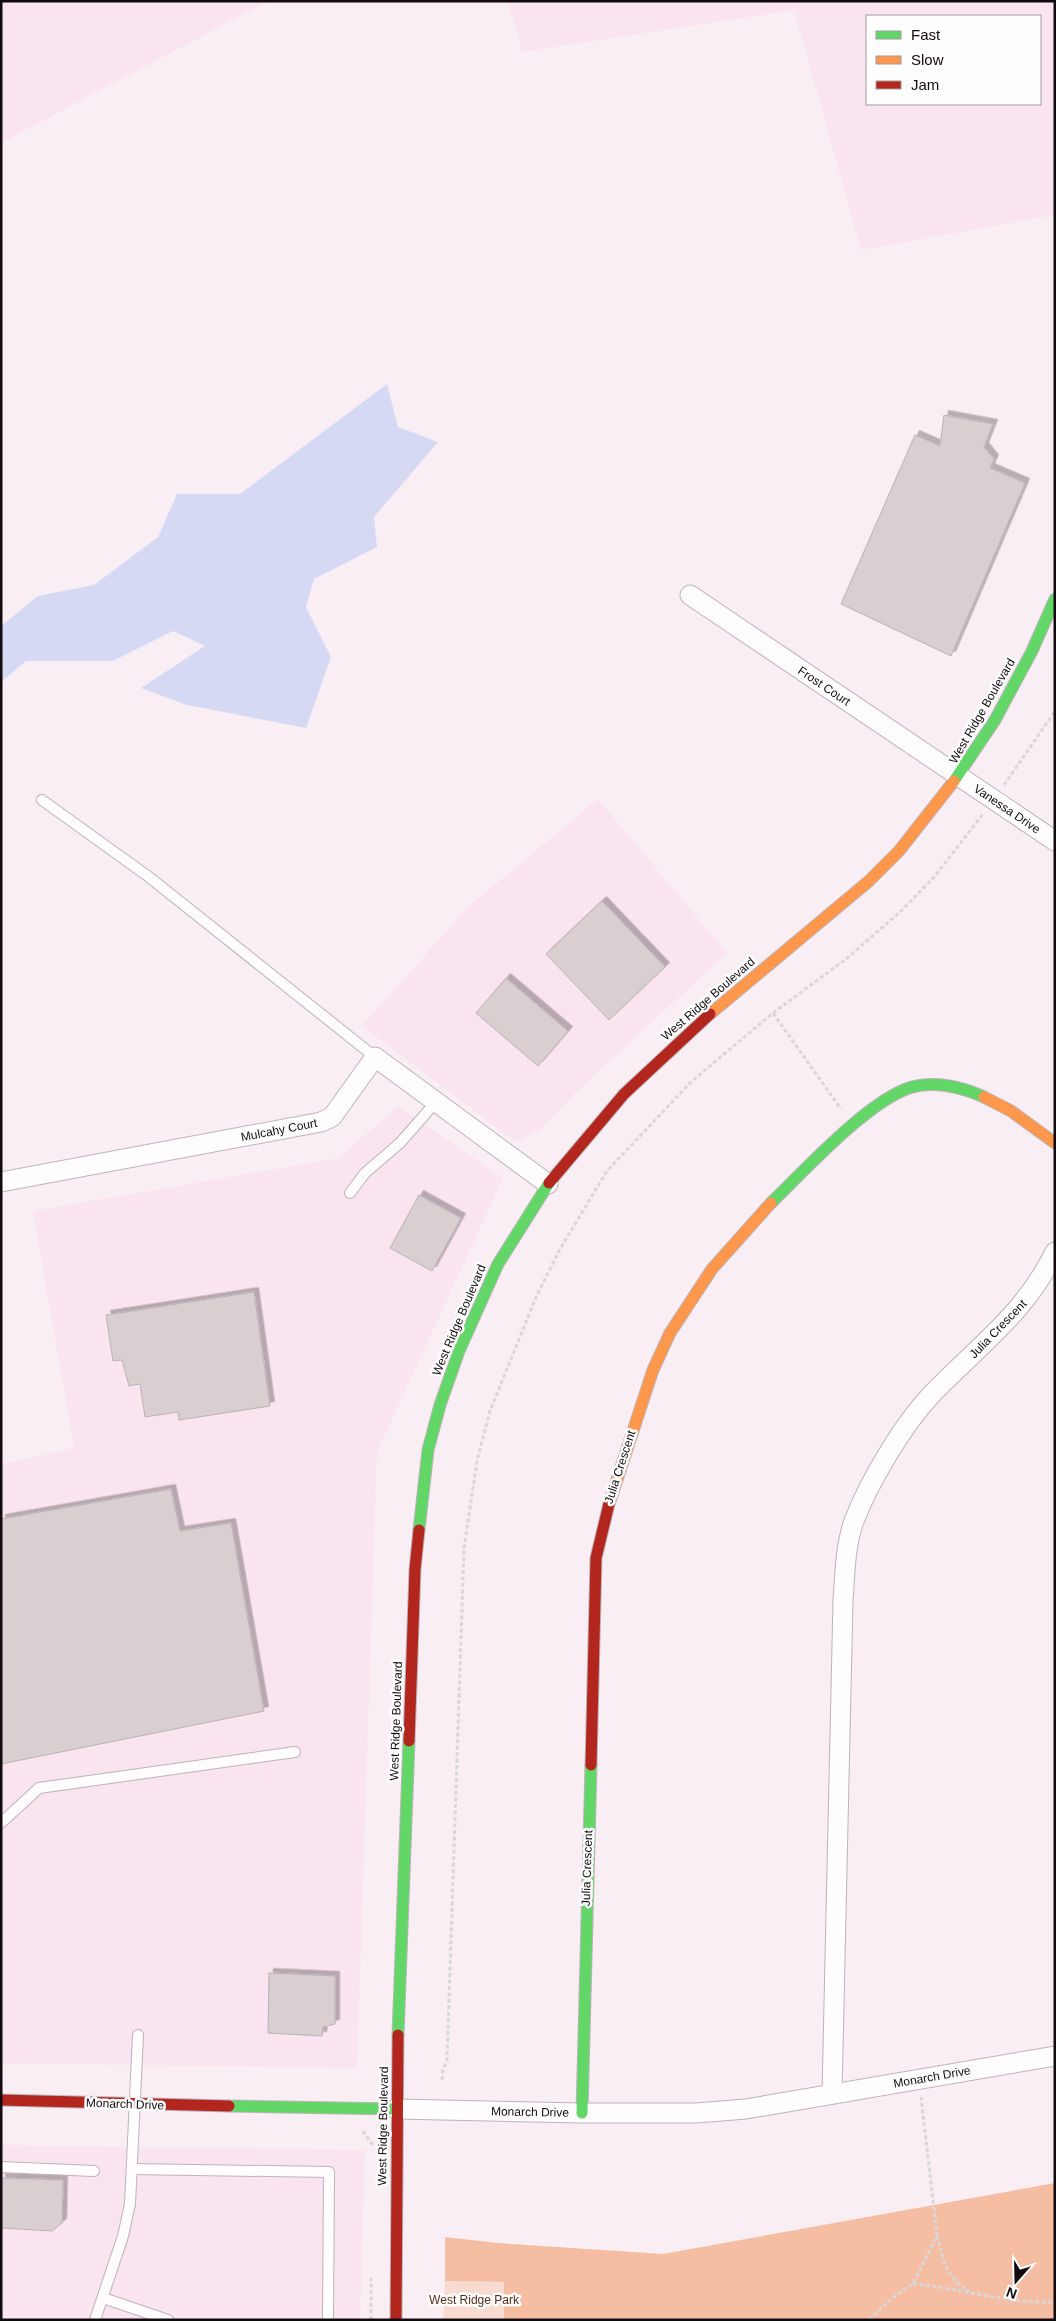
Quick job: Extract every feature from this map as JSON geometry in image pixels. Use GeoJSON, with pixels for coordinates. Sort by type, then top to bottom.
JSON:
{"type":"FeatureCollection","features":[{"type":"Feature","properties":{"kind":"street","name":"Frost Court"},"geometry":{"type":"LineString","coordinates":[[690,595],[959,776]]}},
{"type":"Feature","properties":{"kind":"street","name":"West Ridge Boulevard"},"geometry":{"type":"LineString","coordinates":[[396,2320],[396,2109],[415,1570],[428,1450],[440,1406],[459,1351],[494,1273],[548,1184],[638,1081],[731,995],[869,880],[899,851],[959,776],[995,720],[1023,668],[1055,599]]}},
{"type":"Feature","properties":{"kind":"street","name":"Vanessa Drive"},"geometry":{"type":"LineString","coordinates":[[959,776],[1055,841]]}},
{"type":"Feature","properties":{"kind":"street"},"geometry":{"type":"LineString","coordinates":[[375,1057],[548,1184]]}},
{"type":"Feature","properties":{"kind":"street","name":"Mulcahy Court"},"geometry":{"type":"LineString","coordinates":[[1,1182],[321,1122],[332,1117],[375,1057]]}},
{"type":"Feature","properties":{"kind":"street","name":"Julia Crescent"},"geometry":{"type":"LineString","coordinates":[[582,2113],[596,1558],[606,1508],[662,1346],[694,1295],[730,1246],[770,1204],[853,1126],[901,1091],[922,1085],[959,1089],[993,1102],[1028,1122],[1055,1143]]}},
{"type":"Feature","properties":{"kind":"street","name":"Julia Crescent"},"geometry":{"type":"LineString","coordinates":[[832,2094],[843,1600],[846,1561],[854,1522],[887,1455],[930,1396],[1019,1309],[1032,1292],[1055,1252]]}},
{"type":"Feature","properties":{"kind":"street","name":"Monarch Drive"},"geometry":{"type":"LineString","coordinates":[[1,2100],[134,2105],[582,2113],[696,2113],[746,2109],[1055,2056]]}},
{"type":"Feature","properties":{"kind":"lane"},"geometry":{"type":"LineString","coordinates":[[42,800],[149,876],[375,1057]]}},
{"type":"Feature","properties":{"kind":"lane"},"geometry":{"type":"LineString","coordinates":[[350,1193],[365,1173],[400,1143],[436,1103]]}},
{"type":"Feature","properties":{"kind":"lane"},"geometry":{"type":"LineString","coordinates":[[1,1823],[39,1788],[295,1752]]}},
{"type":"Feature","properties":{"kind":"lane"},"geometry":{"type":"LineString","coordinates":[[95,2320],[123,2236],[130,2204],[138,2035]]}},
{"type":"Feature","properties":{"kind":"lane"},"geometry":{"type":"LineString","coordinates":[[1,2167],[94,2171]]}},
{"type":"Feature","properties":{"kind":"lane"},"geometry":{"type":"LineString","coordinates":[[132,2169],[329,2172],[328,2320]]}},
{"type":"Feature","properties":{"kind":"lane"},"geometry":{"type":"LineString","coordinates":[[103,2298],[168,2320]]}},
{"type":"Feature","properties":{"kind":"path"},"geometry":{"type":"LineString","coordinates":[[442,2080],[442,2070],[447,2060],[464,1548],[477,1461],[490,1411],[536,1297],[556,1257],[607,1171],[692,1081],[773,1013],[846,959],[900,912],[935,876],[993,800],[1055,711]]}},
{"type":"Feature","properties":{"kind":"path"},"geometry":{"type":"LineString","coordinates":[[773,1013],[853,1126]]}},
{"type":"Feature","properties":{"kind":"path"},"geometry":{"type":"LineString","coordinates":[[920,2079],[937,2235],[948,2273],[952,2279],[972,2294]]}},
{"type":"Feature","properties":{"kind":"path"},"geometry":{"type":"LineString","coordinates":[[869,2320],[892,2298],[913,2284],[937,2235]]}},
{"type":"Feature","properties":{"kind":"path"},"geometry":{"type":"LineString","coordinates":[[913,2284],[938,2286],[972,2294],[1031,2303],[1055,2302]]}},
{"type":"Feature","properties":{"kind":"shaded area"},"geometry":{"type":"Polygon","coordinates":[[[1,1],[268,1],[1,143],[1,1]]]}},
{"type":"Feature","properties":{"kind":"shaded area"},"geometry":{"type":"Polygon","coordinates":[[[508,1],[1054,1],[1055,215],[861,250],[794,10],[522,52],[508,1]]]}},
{"type":"Feature","properties":{"kind":"shaded area"},"geometry":{"type":"Polygon","coordinates":[[[598,799],[727,953],[575,1093],[542,1128],[516,1142],[362,1026],[468,907],[598,799]]]}},
{"type":"Feature","properties":{"kind":"shaded area"},"geometry":{"type":"Polygon","coordinates":[[[398,1106],[503,1178],[377,1452],[357,2068],[1,2063],[1,1464],[74,1448],[33,1211],[339,1158],[398,1106]]]}},
{"type":"Feature","properties":{"kind":"shaded area"},"geometry":{"type":"Polygon","coordinates":[[[1,2145],[365,2150],[360,2320],[1,2320],[1,2145]]]}},
{"type":"Feature","properties":{"kind":"shaded area"},"geometry":{"type":"Polygon","coordinates":[[[1055,2183],[1055,2320],[504,2320],[504,2282],[445,2281],[445,2237],[498,2243],[663,2254],[1055,2183]]]}},
{"type":"Feature","properties":{"kind":"green space","name":"West Ridge Park"},"geometry":{"type":"Polygon","coordinates":[[[445,2281],[504,2282],[504,2320],[443,2320],[445,2281]]]}},
{"type":"Feature","properties":{"kind":"water"},"geometry":{"type":"Polygon","coordinates":[[[387,384],[398,427],[438,442],[374,517],[377,547],[314,579],[306,607],[331,657],[306,728],[187,705],[141,688],[205,646],[173,631],[113,661],[26,661],[1,682],[1,626],[38,596],[94,585],[158,537],[177,494],[240,494],[387,384]]]}},
{"type":"Feature","properties":{"kind":"building"},"geometry":{"type":"Polygon","coordinates":[[[944,415],[993,424],[984,447],[994,459],[990,468],[1025,483],[951,656],[841,604],[915,435],[940,446],[944,415]]]}},
{"type":"Feature","properties":{"kind":"building"},"geometry":{"type":"Polygon","coordinates":[[[602,901],[665,967],[609,1020],[546,954],[602,901]]]}},
{"type":"Feature","properties":{"kind":"building"},"geometry":{"type":"Polygon","coordinates":[[[506,978],[568,1031],[538,1066],[476,1013],[506,978]]]}},
{"type":"Feature","properties":{"kind":"building"},"geometry":{"type":"Polygon","coordinates":[[[419,1195],[461,1218],[432,1271],[390,1248],[419,1195]]]}},
{"type":"Feature","properties":{"kind":"building"},"geometry":{"type":"Polygon","coordinates":[[[254,1292],[270,1406],[179,1420],[178,1412],[145,1417],[140,1384],[129,1386],[122,1360],[113,1361],[106,1315],[254,1292]]]}},
{"type":"Feature","properties":{"kind":"building"},"geometry":{"type":"Polygon","coordinates":[[[171,1489],[180,1531],[231,1523],[264,1711],[1,1764],[1,1519],[171,1489]]]}},
{"type":"Feature","properties":{"kind":"building"},"geometry":{"type":"Polygon","coordinates":[[[269,1973],[335,1976],[335,2024],[323,2027],[322,2036],[268,2033],[269,1973]]]}},
{"type":"Feature","properties":{"kind":"building"},"geometry":{"type":"Polygon","coordinates":[[[1,2178],[63,2180],[62,2223],[52,2231],[1,2228],[1,2178]]]}},
{"type":"Feature","properties":{"kind":"traffic: fast"},"geometry":{"type":"LineString","coordinates":[[954,781],[995,720],[1032,651],[1055,599]]}},
{"type":"Feature","properties":{"kind":"traffic: fast"},"geometry":{"type":"LineString","coordinates":[[771,1203],[818,1156],[856,1122],[874,1107],[892,1096],[909,1088],[937,1085],[966,1090],[984,1097]]}},
{"type":"Feature","properties":{"kind":"traffic: fast"},"geometry":{"type":"LineString","coordinates":[[419,1530],[428,1450],[440,1405],[459,1351],[498,1264],[549,1183]]}},
{"type":"Feature","properties":{"kind":"traffic: fast"},"geometry":{"type":"LineString","coordinates":[[398,2035],[409,1741]]}},
{"type":"Feature","properties":{"kind":"traffic: fast"},"geometry":{"type":"LineString","coordinates":[[582,2113],[591,1765]]}},
{"type":"Feature","properties":{"kind":"traffic: fast"},"geometry":{"type":"LineString","coordinates":[[229,2106],[396,2109]]}},
{"type":"Feature","properties":{"kind":"traffic: slow"},"geometry":{"type":"LineString","coordinates":[[710,1014],[869,881],[899,851],[954,781]]}},
{"type":"Feature","properties":{"kind":"traffic: slow"},"geometry":{"type":"LineString","coordinates":[[984,1097],[1011,1111],[1055,1143]]}},
{"type":"Feature","properties":{"kind":"traffic: slow"},"geometry":{"type":"LineString","coordinates":[[609,1504],[653,1370],[670,1333],[712,1269],[771,1203]]}},
{"type":"Feature","properties":{"kind":"traffic: jam"},"geometry":{"type":"LineString","coordinates":[[549,1183],[624,1094],[710,1014]]}},
{"type":"Feature","properties":{"kind":"traffic: jam"},"geometry":{"type":"LineString","coordinates":[[591,1765],[596,1558],[609,1504]]}},
{"type":"Feature","properties":{"kind":"traffic: jam"},"geometry":{"type":"LineString","coordinates":[[409,1741],[415,1569],[419,1530]]}},
{"type":"Feature","properties":{"kind":"traffic: jam"},"geometry":{"type":"LineString","coordinates":[[396,2320],[398,2035]]}},
{"type":"Feature","properties":{"kind":"traffic: jam"},"geometry":{"type":"LineString","coordinates":[[1,2100],[229,2106]]}}]}
